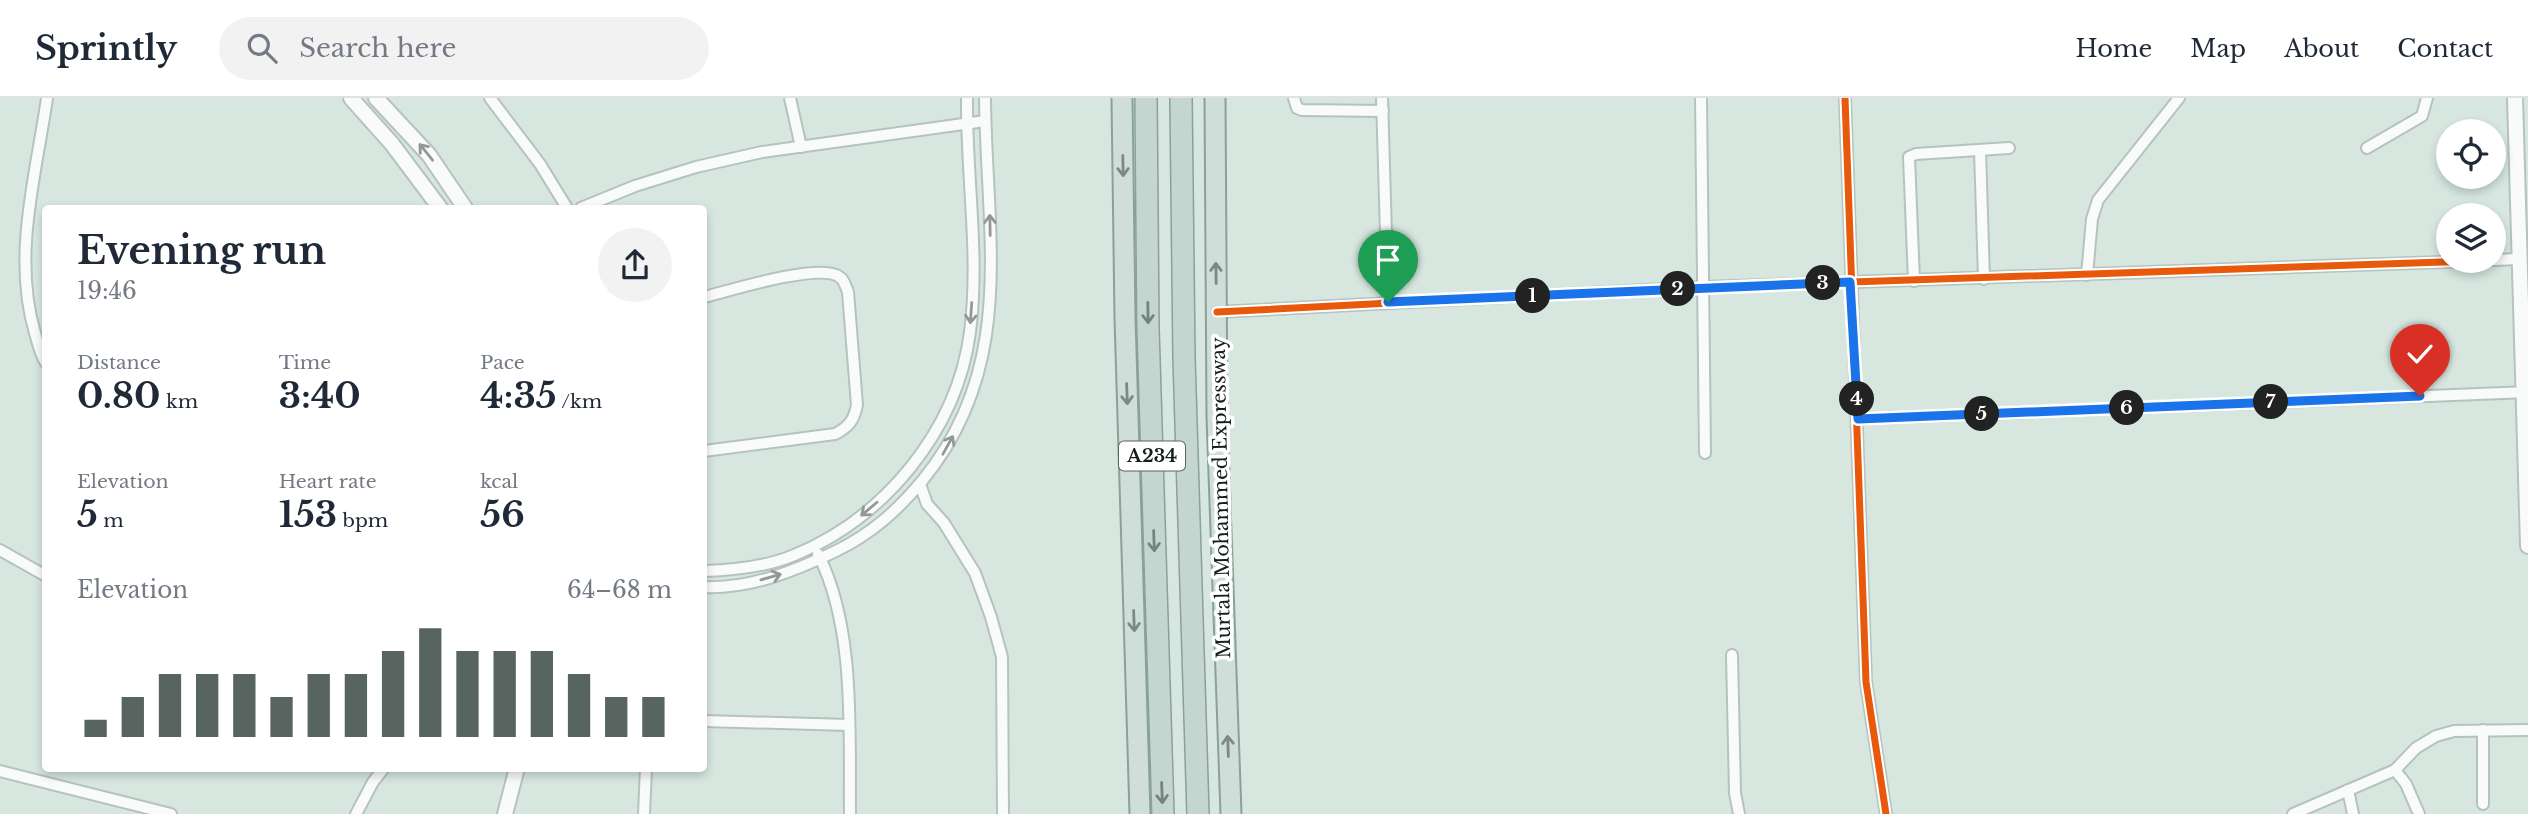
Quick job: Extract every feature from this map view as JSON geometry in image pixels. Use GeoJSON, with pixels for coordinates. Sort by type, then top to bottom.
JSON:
{"type":"FeatureCollection","features":[{"type":"Feature","properties":{"kind":"highway","name":"A234"},"geometry":{"type":"LineString","coordinates":[[1146,98],[1148,315],[1163,814]]}},
{"type":"Feature","properties":{"kind":"highway","name":"Murtala Mohammed Expressway"},"geometry":{"type":"LineString","coordinates":[[1181,98],[1184,358],[1198,814]]}},
{"type":"Feature","properties":{"kind":"highway","name":"Murtala Mohammed Expressway"},"geometry":{"type":"LineString","coordinates":[[1215,98],[1217,417],[1231,814]]}},
{"type":"Feature","properties":{"kind":"highway"},"geometry":{"type":"LineString","coordinates":[[1122,101],[1125,332],[1140,814]]}},
{"type":"Feature","properties":{"kind":"street"},"geometry":{"type":"LineString","coordinates":[[42,351],[26,291],[26,233],[47,98]]}},
{"type":"Feature","properties":{"kind":"street"},"geometry":{"type":"LineString","coordinates":[[351,98],[392,144],[438,205]]}},
{"type":"Feature","properties":{"kind":"street"},"geometry":{"type":"LineString","coordinates":[[376,98],[429,155],[463,205]]}},
{"type":"Feature","properties":{"kind":"street"},"geometry":{"type":"LineString","coordinates":[[490,98],[540,164],[565,205]]}},
{"type":"Feature","properties":{"kind":"street"},"geometry":{"type":"LineString","coordinates":[[790,98],[802,148]]}},
{"type":"Feature","properties":{"kind":"street"},"geometry":{"type":"LineString","coordinates":[[707,571],[755,566],[791,556],[813,546],[860,516],[895,487],[925,450],[960,375],[970,333],[973,285],[967,98]]}},
{"type":"Feature","properties":{"kind":"street"},"geometry":{"type":"LineString","coordinates":[[707,587],[737,585],[771,578],[856,542],[888,519],[938,463],[962,418],[978,379],[992,293],[985,98]]}},
{"type":"Feature","properties":{"kind":"street"},"geometry":{"type":"LineString","coordinates":[[1294,98],[1297,108],[1302,110],[1383,111]]}},
{"type":"Feature","properties":{"kind":"street"},"geometry":{"type":"LineString","coordinates":[[1382,98],[1388,302]]}},
{"type":"Feature","properties":{"kind":"street"},"geometry":{"type":"LineString","coordinates":[[1701,98],[1705,453]]}},
{"type":"Feature","properties":{"kind":"street"},"geometry":{"type":"LineString","coordinates":[[1845,98],[1866,682],[1886,814]]}},
{"type":"Feature","properties":{"kind":"street"},"geometry":{"type":"LineString","coordinates":[[2087,275],[2092,219],[2098,200],[2179,98]]}},
{"type":"Feature","properties":{"kind":"street"},"geometry":{"type":"LineString","coordinates":[[2367,148],[2422,116],[2427,98]]}},
{"type":"Feature","properties":{"kind":"street"},"geometry":{"type":"LineString","coordinates":[[2515,98],[2528,546]]}},
{"type":"Feature","properties":{"kind":"street"},"geometry":{"type":"LineString","coordinates":[[588,205],[635,186],[696,167],[762,152],[985,121]]}},
{"type":"Feature","properties":{"kind":"street"},"geometry":{"type":"LineString","coordinates":[[1914,281],[1909,157],[2009,148]]}},
{"type":"Feature","properties":{"kind":"street"},"geometry":{"type":"LineString","coordinates":[[1980,150],[1984,279]]}},
{"type":"Feature","properties":{"kind":"street"},"geometry":{"type":"LineString","coordinates":[[2506,260],[2518,259]]}},
{"type":"Feature","properties":{"kind":"street"},"geometry":{"type":"LineString","coordinates":[[1217,312],[1850,282],[2436,262]]}},
{"type":"Feature","properties":{"kind":"street"},"geometry":{"type":"LineString","coordinates":[[707,296],[817,271],[837,275],[844,280],[848,292],[857,404],[855,418],[846,428],[835,434],[707,451]]}},
{"type":"Feature","properties":{"kind":"street"},"geometry":{"type":"LineString","coordinates":[[1858,419],[2525,392]]}},
{"type":"Feature","properties":{"kind":"street"},"geometry":{"type":"LineString","coordinates":[[920,484],[927,504],[944,523],[975,573],[992,617],[1002,657],[1003,814]]}},
{"type":"Feature","properties":{"kind":"street"},"geometry":{"type":"LineString","coordinates":[[908,499],[927,504]]}},
{"type":"Feature","properties":{"kind":"street"},"geometry":{"type":"LineString","coordinates":[[813,546],[820,559],[842,633],[848,676],[850,814]]}},
{"type":"Feature","properties":{"kind":"street"},"geometry":{"type":"LineString","coordinates":[[0,550],[42,574]]}},
{"type":"Feature","properties":{"kind":"street"},"geometry":{"type":"LineString","coordinates":[[1732,655],[1735,793],[1739,814]]}},
{"type":"Feature","properties":{"kind":"street"},"geometry":{"type":"LineString","coordinates":[[707,721],[849,725]]}},
{"type":"Feature","properties":{"kind":"street"},"geometry":{"type":"LineString","coordinates":[[2483,730],[2483,804]]}},
{"type":"Feature","properties":{"kind":"street"},"geometry":{"type":"LineString","coordinates":[[2293,814],[2395,770],[2416,748],[2436,736],[2454,731],[2528,730]]}},
{"type":"Feature","properties":{"kind":"street"},"geometry":{"type":"LineString","coordinates":[[2395,770],[2406,784],[2420,814]]}},
{"type":"Feature","properties":{"kind":"street"},"geometry":{"type":"LineString","coordinates":[[0,771],[171,814]]}},
{"type":"Feature","properties":{"kind":"street"},"geometry":{"type":"LineString","coordinates":[[45,781],[47,772]]}},
{"type":"Feature","properties":{"kind":"street"},"geometry":{"type":"LineString","coordinates":[[356,814],[381,772]]}},
{"type":"Feature","properties":{"kind":"street"},"geometry":{"type":"LineString","coordinates":[[505,814],[516,772]]}},
{"type":"Feature","properties":{"kind":"street"},"geometry":{"type":"LineString","coordinates":[[644,814],[646,772]]}},
{"type":"Feature","properties":{"kind":"street"},"geometry":{"type":"LineString","coordinates":[[2348,790],[2356,812]]}},
{"type":"Feature","properties":{"kind":"cycle path"},"geometry":{"type":"LineString","coordinates":[[1845,98],[1866,682],[1886,814]]}},
{"type":"Feature","properties":{"kind":"cycle path"},"geometry":{"type":"LineString","coordinates":[[1217,312],[1703,287],[2436,262]]}},
{"type":"Feature","properties":{"kind":"route"},"geometry":{"type":"LineString","coordinates":[[1388,302],[1850,282],[1858,419],[2420,396]]}}]}
